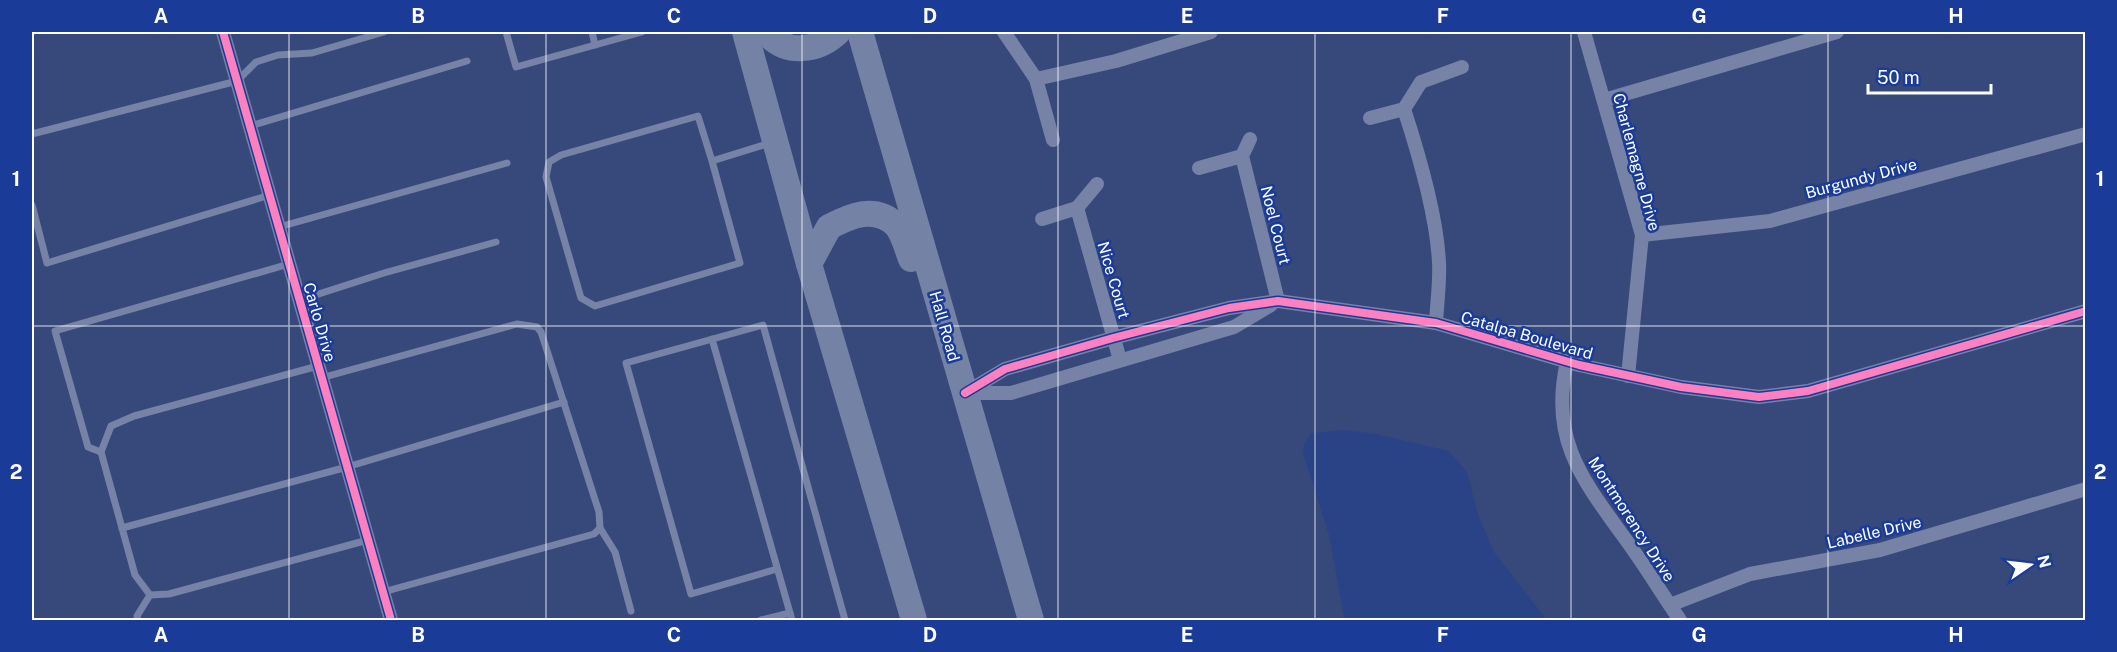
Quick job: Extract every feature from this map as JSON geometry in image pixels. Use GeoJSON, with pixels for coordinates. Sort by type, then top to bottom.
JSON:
{"type":"FeatureCollection","features":[{"type":"Feature","properties":{"kind":"highway"},"geometry":{"type":"LineString","coordinates":[[745,32],[809,264],[914,621]]}},
{"type":"Feature","properties":{"kind":"highway"},"geometry":{"type":"LineString","coordinates":[[766,32],[777,40],[798,49],[820,44],[838,32]]}},
{"type":"Feature","properties":{"kind":"highway","name":"Hall Road"},"geometry":{"type":"LineString","coordinates":[[860,32],[1031,621]]}},
{"type":"Feature","properties":{"kind":"highway"},"geometry":{"type":"LineString","coordinates":[[809,264],[829,227],[849,217],[865,212],[880,216],[897,225],[965,393]]}},
{"type":"Feature","properties":{"kind":"street","name":"Carlo Drive"},"geometry":{"type":"LineString","coordinates":[[223,32],[391,621]]}},
{"type":"Feature","properties":{"kind":"street"},"geometry":{"type":"LineString","coordinates":[[1004,32],[1036,79],[1053,140]]}},
{"type":"Feature","properties":{"kind":"street"},"geometry":{"type":"LineString","coordinates":[[1036,79],[1116,61],[1211,32]]}},
{"type":"Feature","properties":{"kind":"street","name":"Charlemagne Drive"},"geometry":{"type":"LineString","coordinates":[[1584,32],[1642,235],[1628,376]]}},
{"type":"Feature","properties":{"kind":"street"},"geometry":{"type":"LineString","coordinates":[[1604,100],[1837,32]]}},
{"type":"Feature","properties":{"kind":"street"},"geometry":{"type":"LineString","coordinates":[[1370,118],[1404,109],[1421,82],[1462,67]]}},
{"type":"Feature","properties":{"kind":"street"},"geometry":{"type":"LineString","coordinates":[[1404,109],[1417,148],[1437,240],[1440,266],[1436,323]]}},
{"type":"Feature","properties":{"kind":"street","name":"Burgundy Drive"},"geometry":{"type":"LineString","coordinates":[[1642,235],[1770,221],[2085,134]]}},
{"type":"Feature","properties":{"kind":"street"},"geometry":{"type":"LineString","coordinates":[[1199,168],[1242,156],[1250,139]]}},
{"type":"Feature","properties":{"kind":"street","name":"Noel Court"},"geometry":{"type":"LineString","coordinates":[[1242,156],[1278,301]]}},
{"type":"Feature","properties":{"kind":"street"},"geometry":{"type":"LineString","coordinates":[[1042,219],[1077,208],[1097,184]]}},
{"type":"Feature","properties":{"kind":"street","name":"Nice Court"},"geometry":{"type":"LineString","coordinates":[[1077,208],[1120,360]]}},
{"type":"Feature","properties":{"kind":"street","name":"Catalpa Boulevard"},"geometry":{"type":"LineString","coordinates":[[965,393],[1005,369],[1229,308],[1278,301],[1436,323],[1567,362],[1628,376],[1681,387],[1759,397],[1808,391],[2085,311]]}},
{"type":"Feature","properties":{"kind":"street"},"geometry":{"type":"LineString","coordinates":[[965,393],[1011,393],[1234,327],[1278,301]]}},
{"type":"Feature","properties":{"kind":"street","name":"Montmorency Drive"},"geometry":{"type":"LineString","coordinates":[[1567,362],[1561,391],[1563,427],[1575,462],[1597,502],[1680,621]]}},
{"type":"Feature","properties":{"kind":"street","name":"Labelle Drive"},"geometry":{"type":"LineString","coordinates":[[1670,605],[1750,574],[1880,550],[2085,489]]}},
{"type":"Feature","properties":{"kind":"lane"},"geometry":{"type":"LineString","coordinates":[[32,134],[237,81],[256,62],[279,55],[312,53],[384,32]]}},
{"type":"Feature","properties":{"kind":"lane"},"geometry":{"type":"LineString","coordinates":[[506,32],[516,67],[642,32]]}},
{"type":"Feature","properties":{"kind":"lane"},"geometry":{"type":"LineString","coordinates":[[591,32],[595,45]]}},
{"type":"Feature","properties":{"kind":"lane"},"geometry":{"type":"LineString","coordinates":[[608,32],[610,40]]}},
{"type":"Feature","properties":{"kind":"lane"},"geometry":{"type":"LineString","coordinates":[[250,126],[467,62]]}},
{"type":"Feature","properties":{"kind":"lane"},"geometry":{"type":"LineString","coordinates":[[698,116],[712,161],[740,263],[595,306],[581,298],[546,177],[549,162],[561,155],[698,116]]}},
{"type":"Feature","properties":{"kind":"lane"},"geometry":{"type":"LineString","coordinates":[[712,161],[776,142]]}},
{"type":"Feature","properties":{"kind":"lane"},"geometry":{"type":"LineString","coordinates":[[279,227],[507,163]]}},
{"type":"Feature","properties":{"kind":"lane"},"geometry":{"type":"LineString","coordinates":[[32,205],[47,263],[270,195]]}},
{"type":"Feature","properties":{"kind":"lane"},"geometry":{"type":"LineString","coordinates":[[300,300],[384,273],[496,242]]}},
{"type":"Feature","properties":{"kind":"lane"},"geometry":{"type":"LineString","coordinates":[[100,452],[88,447],[55,331],[290,264]]}},
{"type":"Feature","properties":{"kind":"lane"},"geometry":{"type":"LineString","coordinates":[[150,595],[135,575],[100,452],[111,426],[134,416],[517,324],[537,327],[541,332],[599,512],[600,528],[615,552],[631,611]]}},
{"type":"Feature","properties":{"kind":"lane"},"geometry":{"type":"LineString","coordinates":[[777,569],[691,594],[626,363],[763,325],[845,621]]}},
{"type":"Feature","properties":{"kind":"lane"},"geometry":{"type":"LineString","coordinates":[[712,339],[792,621]]}},
{"type":"Feature","properties":{"kind":"lane"},"geometry":{"type":"LineString","coordinates":[[122,528],[347,467],[564,402]]}},
{"type":"Feature","properties":{"kind":"lane"},"geometry":{"type":"LineString","coordinates":[[383,592],[594,534],[600,528]]}},
{"type":"Feature","properties":{"kind":"lane"},"geometry":{"type":"LineString","coordinates":[[150,595],[169,594],[368,540]]}},
{"type":"Feature","properties":{"kind":"lane"},"geometry":{"type":"LineString","coordinates":[[138,621],[137,616],[150,595]]}},
{"type":"Feature","properties":{"kind":"lane"},"geometry":{"type":"LineString","coordinates":[[761,621],[790,612]]}},
{"type":"Feature","properties":{"kind":"water"},"geometry":{"type":"Polygon","coordinates":[[[1344,430],[1376,434],[1449,451],[1467,472],[1478,515],[1494,552],[1547,620],[1349,620],[1344,617],[1329,535],[1303,454],[1304,444],[1311,433],[1344,430]]]}},
{"type":"Feature","properties":{"kind":"cycle path"},"geometry":{"type":"LineString","coordinates":[[223,32],[391,620]]}},
{"type":"Feature","properties":{"kind":"cycle path"},"geometry":{"type":"LineString","coordinates":[[965,393],[1005,369],[1229,308],[1278,301],[1436,323],[1579,365],[1681,387],[1759,397],[1808,391],[2086,311]]}}]}
